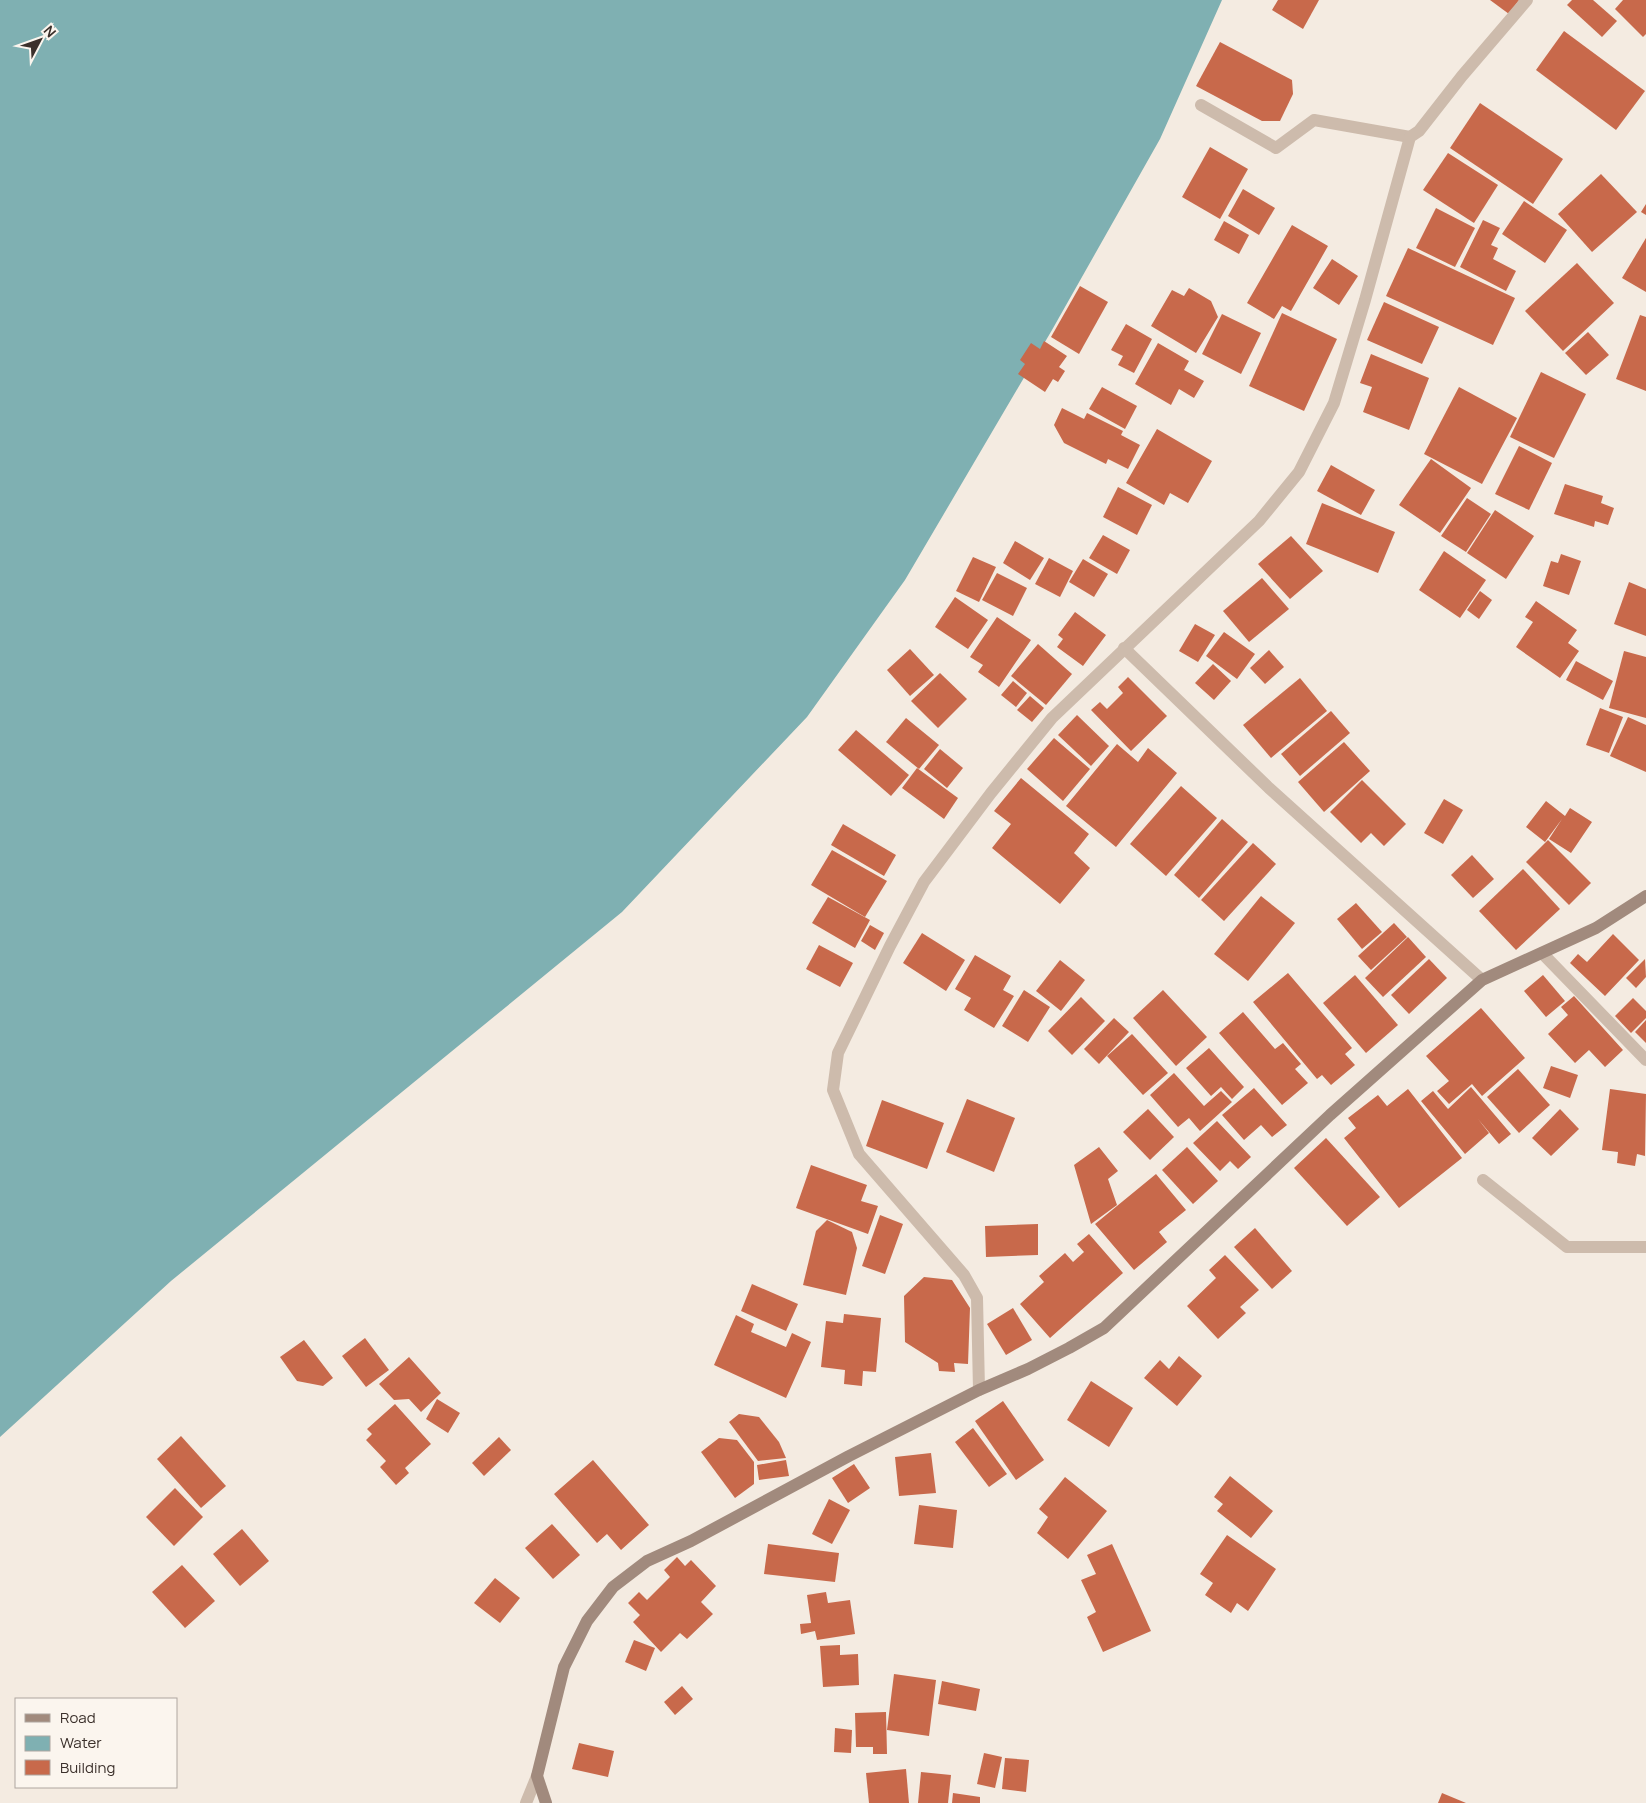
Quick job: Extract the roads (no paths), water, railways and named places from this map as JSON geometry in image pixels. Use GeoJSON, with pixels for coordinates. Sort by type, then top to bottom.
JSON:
{"type":"FeatureCollection","features":[{"type":"Feature","properties":{"kind":"street"},"geometry":{"type":"LineString","coordinates":[[980,1390],[977,1298],[964,1275],[859,1154],[833,1090],[838,1053],[890,946],[924,882],[991,793],[1052,718],[1259,521],[1299,472],[1334,403],[1365,300],[1410,137],[1419,131],[1462,76],[1527,0]]}},
{"type":"Feature","properties":{"kind":"street"},"geometry":{"type":"LineString","coordinates":[[1201,105],[1276,148],[1314,120],[1410,137]]}},
{"type":"Feature","properties":{"kind":"street"},"geometry":{"type":"LineString","coordinates":[[1124,648],[1269,788],[1482,980]]}},
{"type":"Feature","properties":{"kind":"street"},"geometry":{"type":"LineString","coordinates":[[526,1803],[537,1776],[564,1667],[587,1621],[613,1587],[647,1561],[691,1541],[980,1390],[1028,1369],[1104,1328],[1330,1115],[1482,980],[1596,928],[1646,896]]}},
{"type":"Feature","properties":{"kind":"street"},"geometry":{"type":"LineString","coordinates":[[1542,952],[1646,1060]]}},
{"type":"Feature","properties":{"kind":"street"},"geometry":{"type":"LineString","coordinates":[[1483,1180],[1567,1247],[1646,1247]]}},
{"type":"Feature","properties":{"kind":"street"},"geometry":{"type":"LineString","coordinates":[[537,1776],[546,1803]]}},
{"type":"Feature","properties":{"kind":"water"},"geometry":{"type":"Polygon","coordinates":[[[0,0],[1222,0],[1160,139],[1052,330],[905,580],[807,717],[622,912],[171,1281],[0,1437],[0,0]]]}}]}
